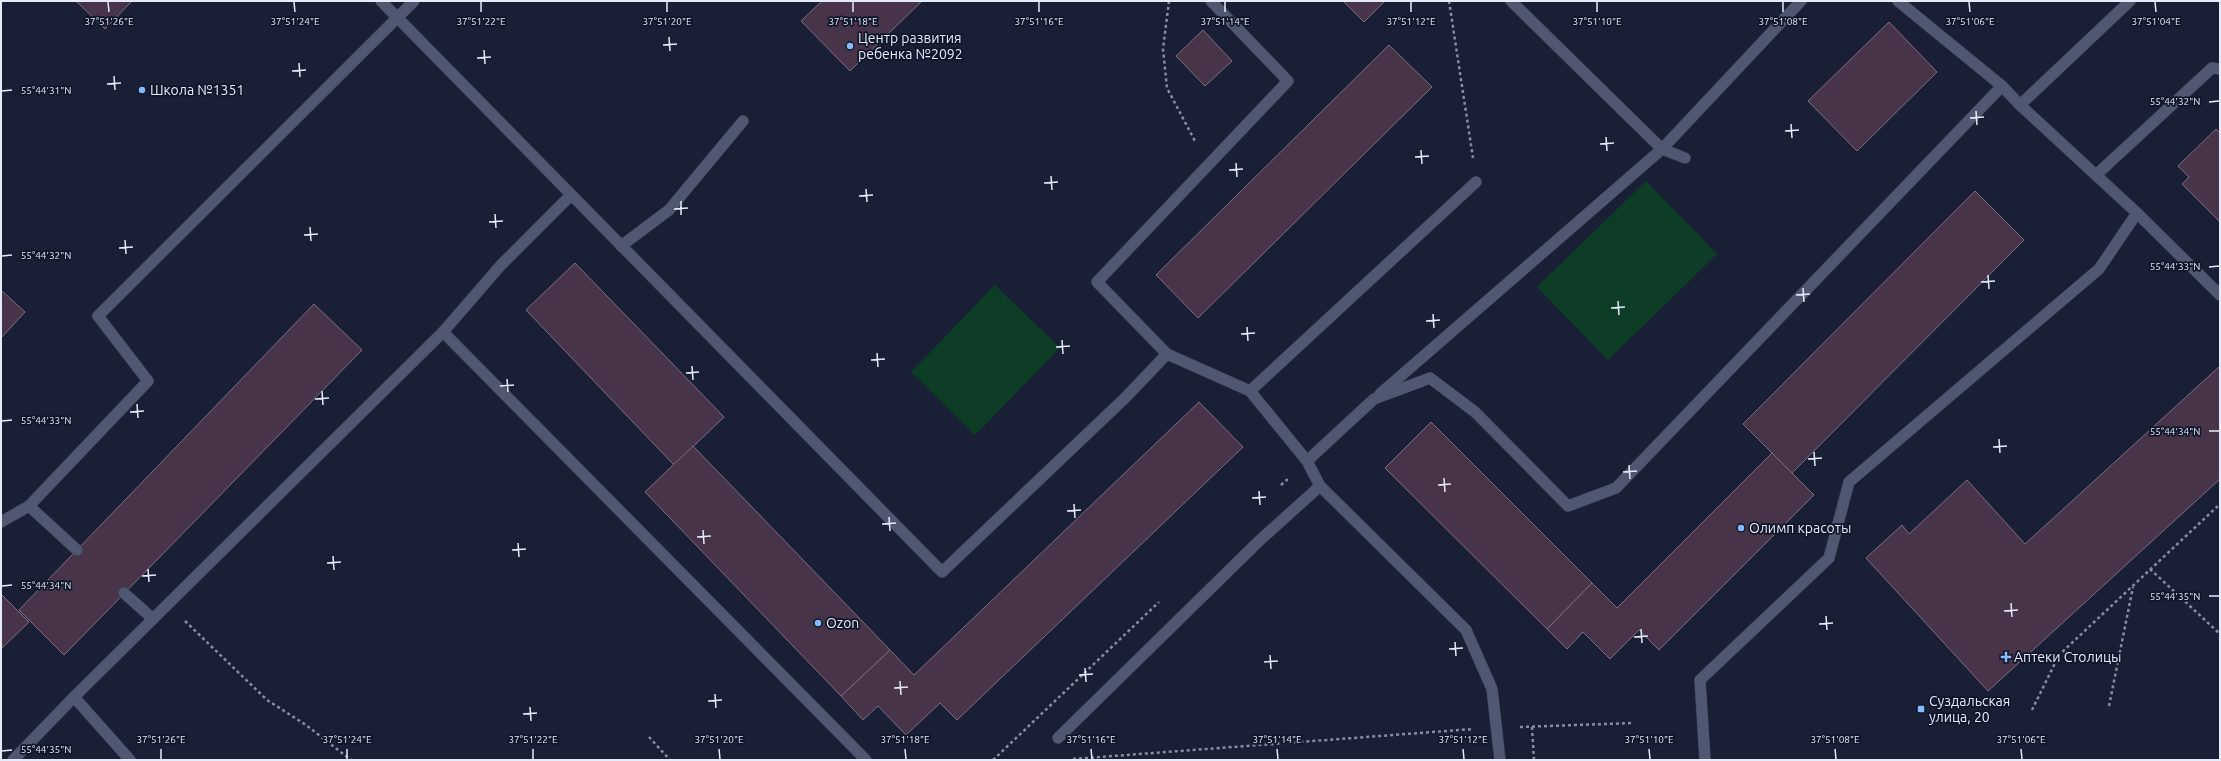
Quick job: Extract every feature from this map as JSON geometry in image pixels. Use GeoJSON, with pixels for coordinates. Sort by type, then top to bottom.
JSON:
{"type":"FeatureCollection","features":[{"type":"Feature","properties":{"kind":"lane"},"geometry":{"type":"LineString","coordinates":[[381,1],[942,572],[1125,398],[1167,354]]}},
{"type":"Feature","properties":{"kind":"lane"},"geometry":{"type":"LineString","coordinates":[[1,522],[29,506],[148,381],[98,316],[414,1]]}},
{"type":"Feature","properties":{"kind":"lane"},"geometry":{"type":"LineString","coordinates":[[1211,1],[1288,81],[1097,282],[1167,354],[1250,391],[1307,461],[1320,486],[1466,630],[1492,689],[1500,760]]}},
{"type":"Feature","properties":{"kind":"lane"},"geometry":{"type":"LineString","coordinates":[[1511,1],[1662,149],[1685,158]]}},
{"type":"Feature","properties":{"kind":"lane"},"geometry":{"type":"LineString","coordinates":[[1307,461],[1374,399],[1662,149],[1801,1]]}},
{"type":"Feature","properties":{"kind":"lane"},"geometry":{"type":"LineString","coordinates":[[1898,1],[2002,86],[2020,105],[2137,213],[2220,295]]}},
{"type":"Feature","properties":{"kind":"lane"},"geometry":{"type":"LineString","coordinates":[[2020,105],[2130,1]]}},
{"type":"Feature","properties":{"kind":"lane"},"geometry":{"type":"LineString","coordinates":[[2096,175],[2212,68],[2220,70]]}},
{"type":"Feature","properties":{"kind":"lane"},"geometry":{"type":"LineString","coordinates":[[1374,399],[1430,378],[1475,412],[1568,506],[1616,488],[2002,86]]}},
{"type":"Feature","properties":{"kind":"lane"},"geometry":{"type":"LineString","coordinates":[[621,246],[669,210],[743,121]]}},
{"type":"Feature","properties":{"kind":"lane"},"geometry":{"type":"LineString","coordinates":[[1250,391],[1476,182]]}},
{"type":"Feature","properties":{"kind":"lane"},"geometry":{"type":"LineString","coordinates":[[13,760],[167,604],[443,332],[501,265],[571,195]]}},
{"type":"Feature","properties":{"kind":"lane"},"geometry":{"type":"LineString","coordinates":[[1705,760],[1700,680],[1829,558],[1849,482],[2099,270],[2137,213]]}},
{"type":"Feature","properties":{"kind":"lane"},"geometry":{"type":"LineString","coordinates":[[443,332],[866,760]]}},
{"type":"Feature","properties":{"kind":"lane"},"geometry":{"type":"LineString","coordinates":[[1058,738],[1259,541],[1320,486]]}},
{"type":"Feature","properties":{"kind":"lane"},"geometry":{"type":"LineString","coordinates":[[29,506],[76,550]]}},
{"type":"Feature","properties":{"kind":"lane"},"geometry":{"type":"LineString","coordinates":[[124,593],[153,619]]}},
{"type":"Feature","properties":{"kind":"lane"},"geometry":{"type":"LineString","coordinates":[[74,697],[130,760]]}},
{"type":"Feature","properties":{"kind":"path"},"geometry":{"type":"LineString","coordinates":[[1170,1],[1163,49],[1167,88],[1208,165]]}},
{"type":"Feature","properties":{"kind":"path"},"geometry":{"type":"LineString","coordinates":[[1449,1],[1476,182]]}},
{"type":"Feature","properties":{"kind":"path"},"geometry":{"type":"LineString","coordinates":[[1278,488],[1307,461]]}},
{"type":"Feature","properties":{"kind":"path"},"geometry":{"type":"LineString","coordinates":[[2032,710],[2059,655],[2220,504]]}},
{"type":"Feature","properties":{"kind":"path"},"geometry":{"type":"LineString","coordinates":[[2150,569],[2220,634]]}},
{"type":"Feature","properties":{"kind":"path"},"geometry":{"type":"LineString","coordinates":[[2109,706],[2134,585]]}},
{"type":"Feature","properties":{"kind":"path"},"geometry":{"type":"LineString","coordinates":[[993,760],[1164,597]]}},
{"type":"Feature","properties":{"kind":"path"},"geometry":{"type":"LineString","coordinates":[[167,604],[266,700],[306,726],[351,760]]}},
{"type":"Feature","properties":{"kind":"path"},"geometry":{"type":"LineString","coordinates":[[1070,759],[1497,728],[1634,723]]}},
{"type":"Feature","properties":{"kind":"path"},"geometry":{"type":"LineString","coordinates":[[1532,727],[1534,760]]}},
{"type":"Feature","properties":{"kind":"path"},"geometry":{"type":"LineString","coordinates":[[649,737],[670,760]]}},
{"type":"Feature","properties":{"kind":"green space"},"geometry":{"type":"Polygon","coordinates":[[[1646,181],[1717,254],[1608,360],[1537,287],[1646,181]]]}},
{"type":"Feature","properties":{"kind":"green space"},"geometry":{"type":"Polygon","coordinates":[[[995,285],[1060,348],[975,435],[911,372],[995,285]]]}},
{"type":"Feature","properties":{"kind":"building"},"geometry":{"type":"Polygon","coordinates":[[[76,1],[132,1],[105,29],[76,1]]]}},
{"type":"Feature","properties":{"kind":"building","name":"Центр развития ребенка №2092"},"geometry":{"type":"Polygon","coordinates":[[[822,1],[922,1],[850,71],[801,21],[822,1]]]}},
{"type":"Feature","properties":{"kind":"building"},"geometry":{"type":"Polygon","coordinates":[[[1343,1],[1385,1],[1364,22],[1343,1]]]}},
{"type":"Feature","properties":{"kind":"building"},"geometry":{"type":"Polygon","coordinates":[[[1889,22],[1937,72],[1857,151],[1808,101],[1889,22]]]}},
{"type":"Feature","properties":{"kind":"building"},"geometry":{"type":"Polygon","coordinates":[[[1203,30],[1232,61],[1205,86],[1176,56],[1203,30]]]}},
{"type":"Feature","properties":{"kind":"building"},"geometry":{"type":"Polygon","coordinates":[[[1389,45],[1432,87],[1198,318],[1156,275],[1389,45]]]}},
{"type":"Feature","properties":{"kind":"building"},"geometry":{"type":"Polygon","coordinates":[[[2216,129],[2220,133],[2220,222],[2182,184],[2189,177],[2178,166],[2216,129]]]}},
{"type":"Feature","properties":{"kind":"building"},"geometry":{"type":"Polygon","coordinates":[[[1975,191],[2024,240],[1792,473],[1743,424],[1975,191]]]}},
{"type":"Feature","properties":{"kind":"building"},"geometry":{"type":"Polygon","coordinates":[[[575,263],[724,417],[674,465],[526,310],[575,263]]]}},
{"type":"Feature","properties":{"kind":"building"},"geometry":{"type":"Polygon","coordinates":[[[1,290],[25,312],[1,338],[1,290]]]}},
{"type":"Feature","properties":{"kind":"building"},"geometry":{"type":"Polygon","coordinates":[[[314,304],[362,350],[64,655],[19,610],[314,304]]]}},
{"type":"Feature","properties":{"kind":"building"},"geometry":{"type":"Polygon","coordinates":[[[2220,366],[2220,479],[1988,691],[1866,558],[1902,525],[1909,534],[1967,480],[2025,544],[2220,366]]]}},
{"type":"Feature","properties":{"kind":"building"},"geometry":{"type":"Polygon","coordinates":[[[1199,402],[1243,447],[957,720],[940,703],[906,735],[878,706],[863,720],[841,696],[890,650],[914,675],[1199,402]]]}},
{"type":"Feature","properties":{"kind":"building"},"geometry":{"type":"Polygon","coordinates":[[[1431,422],[1592,583],[1547,629],[1385,468],[1431,422]]]}},
{"type":"Feature","properties":{"kind":"building"},"geometry":{"type":"Polygon","coordinates":[[[693,446],[890,650],[841,696],[645,492],[693,446]]]}},
{"type":"Feature","properties":{"kind":"building"},"geometry":{"type":"Polygon","coordinates":[[[1772,453],[1814,495],[1659,650],[1639,630],[1610,659],[1583,632],[1567,649],[1547,629],[1592,583],[1617,608],[1772,453]]]}},
{"type":"Feature","properties":{"kind":"building"},"geometry":{"type":"Polygon","coordinates":[[[1,594],[29,622],[1,649],[1,594]]]}},
{"type":"Feature","properties":{"kind":"place","name":"Центр развития ребенка №2092"},"geometry":{"type":"Point","coordinates":[850,46]}},
{"type":"Feature","properties":{"kind":"place","name":"Школа №1351"},"geometry":{"type":"Point","coordinates":[142,90]}},
{"type":"Feature","properties":{"kind":"place","name":"Олимп красоты"},"geometry":{"type":"Point","coordinates":[1741,528]}},
{"type":"Feature","properties":{"kind":"place","name":"Ozon"},"geometry":{"type":"Point","coordinates":[818,623]}},
{"type":"Feature","properties":{"kind":"place","name":"Аптеки Столицы"},"geometry":{"type":"Point","coordinates":[2006,657]}},
{"type":"Feature","properties":{"kind":"place","name":"Суздальская улица, 20"},"geometry":{"type":"Point","coordinates":[1921,709]}}]}
